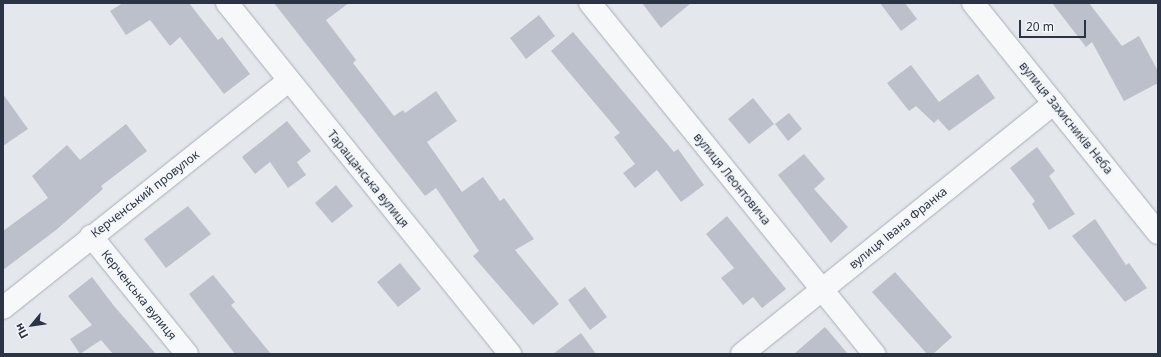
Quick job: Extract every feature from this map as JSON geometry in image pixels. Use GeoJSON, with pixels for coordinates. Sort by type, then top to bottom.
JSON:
{"type":"FeatureCollection","features":[{"type":"Feature","properties":{"kind":"street","name":"Таращанська вулиця"},"geometry":{"type":"LineString","coordinates":[[227,3],[288,81],[510,354]]}},
{"type":"Feature","properties":{"kind":"street","name":"вулиця Леонтовича"},"geometry":{"type":"LineString","coordinates":[[590,3],[874,354]]}},
{"type":"Feature","properties":{"kind":"street","name":"вулиця Захисників Неба"},"geometry":{"type":"LineString","coordinates":[[973,3],[1158,233]]}},
{"type":"Feature","properties":{"kind":"street","name":"Керченський провулок"},"geometry":{"type":"LineString","coordinates":[[3,308],[91,236],[288,81]]}},
{"type":"Feature","properties":{"kind":"street","name":"вулиця Івана Франка"},"geometry":{"type":"LineString","coordinates":[[742,354],[1054,103]]}},
{"type":"Feature","properties":{"kind":"street","name":"Керченська вулиця"},"geometry":{"type":"LineString","coordinates":[[91,236],[187,354]]}},
{"type":"Feature","properties":{"kind":"building"},"geometry":{"type":"Polygon","coordinates":[[[123,3],[189,3],[218,40],[222,37],[250,74],[224,94],[180,37],[170,46],[150,20],[126,35],[110,11],[123,3]]]}},
{"type":"Feature","properties":{"kind":"building"},"geometry":{"type":"Polygon","coordinates":[[[274,3],[349,3],[326,20],[356,60],[353,63],[394,116],[403,110],[405,113],[436,91],[457,121],[427,142],[462,192],[483,177],[500,201],[504,198],[534,239],[515,250],[559,304],[533,325],[473,256],[479,251],[436,188],[425,196],[274,3]]]}},
{"type":"Feature","properties":{"kind":"building"},"geometry":{"type":"Polygon","coordinates":[[[642,3],[691,3],[661,28],[642,3]]]}},
{"type":"Feature","properties":{"kind":"building"},"geometry":{"type":"Polygon","coordinates":[[[880,3],[905,3],[917,19],[901,31],[880,3]]]}},
{"type":"Feature","properties":{"kind":"building"},"geometry":{"type":"Polygon","coordinates":[[[1052,3],[1089,3],[1122,46],[1139,36],[1158,71],[1158,83],[1124,101],[1092,42],[1086,47],[1052,3]]]}},
{"type":"Feature","properties":{"kind":"building"},"geometry":{"type":"Polygon","coordinates":[[[539,15],[555,36],[526,59],[510,38],[539,15]]]}},
{"type":"Feature","properties":{"kind":"building"},"geometry":{"type":"Polygon","coordinates":[[[573,32],[674,152],[678,149],[704,185],[681,202],[657,170],[635,188],[623,173],[635,164],[614,137],[620,133],[551,51],[573,32]]]}},
{"type":"Feature","properties":{"kind":"building"},"geometry":{"type":"Polygon","coordinates":[[[911,65],[939,102],[978,74],[995,98],[949,131],[938,119],[934,123],[916,106],[909,111],[887,83],[911,65]]]}},
{"type":"Feature","properties":{"kind":"building"},"geometry":{"type":"Polygon","coordinates":[[[3,94],[28,129],[3,146],[3,94]]]}},
{"type":"Feature","properties":{"kind":"building"},"geometry":{"type":"Polygon","coordinates":[[[753,98],[774,124],[749,144],[728,119],[753,98]]]}},
{"type":"Feature","properties":{"kind":"building"},"geometry":{"type":"Polygon","coordinates":[[[789,113],[802,129],[788,141],[775,124],[789,113]]]}},
{"type":"Feature","properties":{"kind":"building"},"geometry":{"type":"Polygon","coordinates":[[[287,121],[311,151],[297,162],[306,175],[288,188],[270,162],[255,174],[242,157],[287,121]]]}},
{"type":"Feature","properties":{"kind":"building"},"geometry":{"type":"Polygon","coordinates":[[[126,124],[147,151],[101,186],[103,189],[56,230],[3,270],[3,231],[48,198],[32,176],[67,145],[80,160],[126,124]]]}},
{"type":"Feature","properties":{"kind":"building"},"geometry":{"type":"Polygon","coordinates":[[[1037,147],[1055,171],[1049,176],[1075,214],[1049,230],[1032,204],[1035,201],[1010,168],[1037,147]]]}},
{"type":"Feature","properties":{"kind":"building"},"geometry":{"type":"Polygon","coordinates":[[[804,154],[825,179],[814,189],[848,227],[831,243],[778,175],[804,154]]]}},
{"type":"Feature","properties":{"kind":"building"},"geometry":{"type":"Polygon","coordinates":[[[336,185],[353,206],[332,223],[315,203],[336,185]]]}},
{"type":"Feature","properties":{"kind":"building"},"geometry":{"type":"Polygon","coordinates":[[[188,206],[211,234],[166,268],[144,239],[188,206]]]}},
{"type":"Feature","properties":{"kind":"building"},"geometry":{"type":"Polygon","coordinates":[[[727,216],[786,289],[762,308],[753,297],[743,305],[721,278],[734,268],[706,234],[727,216]]]}},
{"type":"Feature","properties":{"kind":"building"},"geometry":{"type":"Polygon","coordinates":[[[1095,219],[1126,265],[1129,263],[1147,288],[1125,302],[1072,236],[1095,219]]]}},
{"type":"Feature","properties":{"kind":"building"},"geometry":{"type":"Polygon","coordinates":[[[400,263],[421,289],[398,307],[377,282],[400,263]]]}},
{"type":"Feature","properties":{"kind":"building"},"geometry":{"type":"Polygon","coordinates":[[[895,272],[952,337],[933,354],[927,354],[872,292],[895,272]]]}},
{"type":"Feature","properties":{"kind":"building"},"geometry":{"type":"Polygon","coordinates":[[[213,275],[235,302],[231,305],[271,354],[235,354],[189,294],[213,275]]]}},
{"type":"Feature","properties":{"kind":"building"},"geometry":{"type":"Polygon","coordinates":[[[92,277],[114,306],[156,354],[113,354],[101,340],[80,354],[70,339],[92,325],[68,296],[92,277]]]}},
{"type":"Feature","properties":{"kind":"building"},"geometry":{"type":"Polygon","coordinates":[[[585,287],[607,317],[590,330],[568,300],[585,287]]]}},
{"type":"Feature","properties":{"kind":"building"},"geometry":{"type":"Polygon","coordinates":[[[825,327],[848,354],[794,354],[825,327]]]}},
{"type":"Feature","properties":{"kind":"building"},"geometry":{"type":"Polygon","coordinates":[[[581,333],[596,354],[553,354],[581,333]]]}}]}
